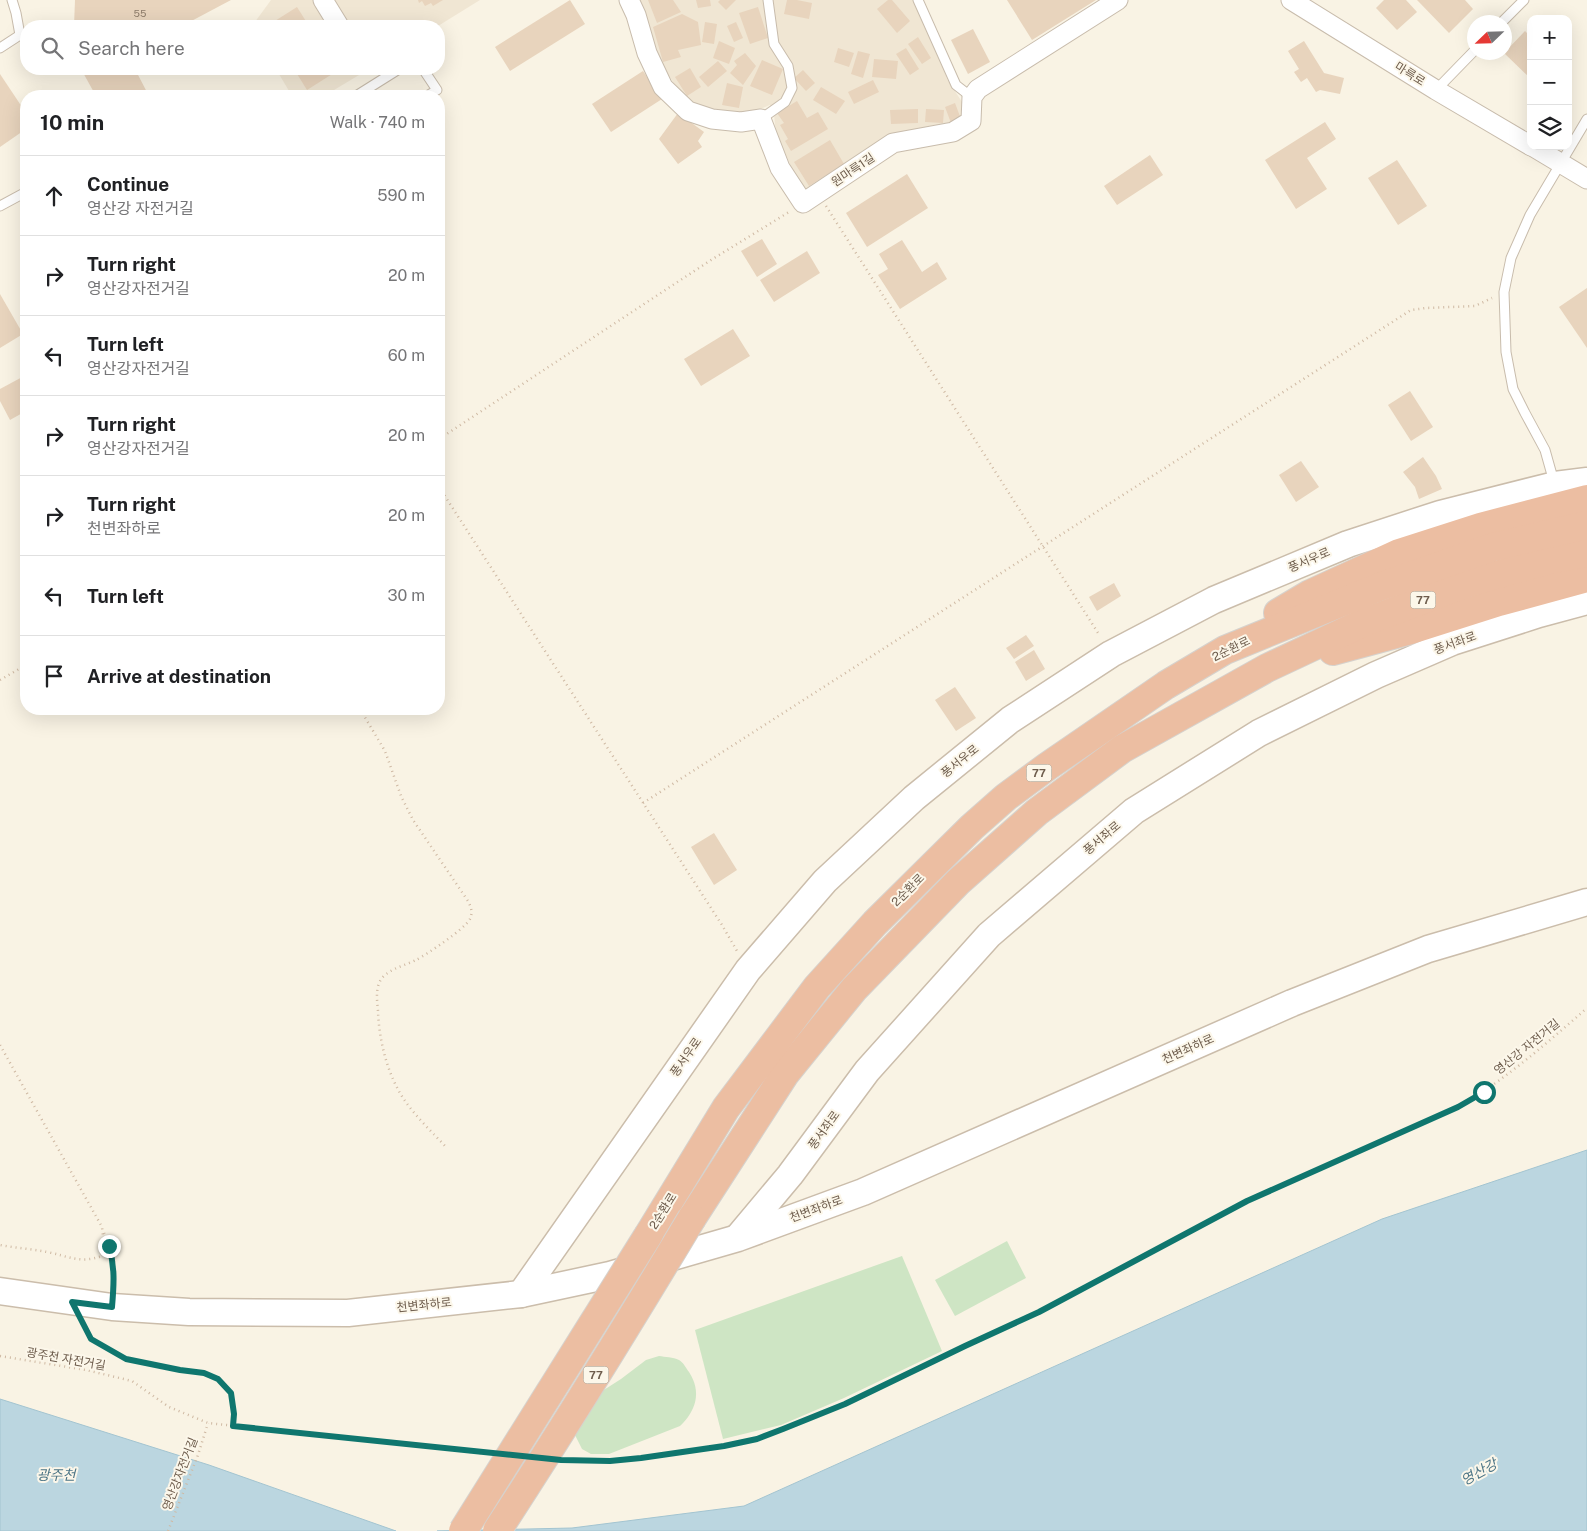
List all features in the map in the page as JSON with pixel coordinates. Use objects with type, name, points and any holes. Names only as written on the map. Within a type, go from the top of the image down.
[{"type":"highway","points":[[1225,650],[1284,609],[1310,594],[1400,553],[1480,527],[1587,499]]},
{"type":"highway","name":"2순환로","points":[[463,1531],[726,1108],[817,987],[875,923],[972,827],[1006,797],[1048,766],[1158,690],[1225,650],[1379,587],[1484,550],[1587,524]]},
{"type":"highway","name":"77","points":[[497,1531],[546,1456],[692,1218],[785,1074],[854,989],[958,882],[1038,812],[1122,749],[1266,668],[1365,622],[1468,583],[1549,560],[1587,553]]},
{"type":"highway","points":[[1266,668],[1411,630],[1499,602],[1587,578]]},
{"type":"street","points":[[323,0],[335,20]]},
{"type":"street","points":[[629,0],[636,15],[647,53],[663,87],[688,111],[712,120],[741,122],[761,119],[780,168],[810,198]]},
{"type":"street","points":[[972,97],[978,89],[1118,0]]},
{"type":"street","name":"마륵로","points":[[1291,0],[1527,144]]},
{"type":"street","name":"원마륵1길","points":[[810,198],[892,144],[953,132],[971,121],[972,97]]},
{"type":"street","name":"마륵로","points":[[1538,150],[1587,180]]},
{"type":"street","name":"풍서우로","points":[[521,1294],[748,970],[825,882],[914,798],[1010,720],[1111,654],[1214,600],[1348,544],[1440,514],[1555,485],[1587,481]]},
{"type":"street","name":"풍서좌로","points":[[738,1238],[790,1175],[867,1071],[989,935],[1134,811],[1258,734],[1376,675],[1452,642],[1539,614],[1587,601]]},
{"type":"street","name":"천변좌하로","points":[[0,1291],[112,1307],[189,1312],[348,1313],[521,1294],[610,1275],[738,1238],[863,1192],[1292,1003],[1428,949],[1587,902]]},
{"type":"lane","points":[[0,48],[20,35],[12,0]]},
{"type":"lane","points":[[761,119],[785,102],[792,88],[788,66],[774,44],[768,0]]},
{"type":"lane","points":[[918,0],[956,85],[972,97]]},
{"type":"lane","points":[[1509,15],[1524,0]]},
{"type":"lane","points":[[1436,90],[1467,58]]},
{"type":"lane","points":[[366,90],[389,75]]},
{"type":"lane","points":[[427,75],[437,90]]},
{"type":"lane","points":[[1555,485],[1545,450],[1513,389],[1506,352],[1504,292],[1512,258],[1530,215],[1587,119]]},
{"type":"lane","points":[[0,206],[20,195]]},
{"type":"path","points":[[445,435],[711,260],[810,198],[1043,547],[1111,654]]},
{"type":"path","points":[[643,803],[1411,310],[1475,306],[1504,292]]},
{"type":"path","points":[[445,496],[722,924],[748,970]]},
{"type":"path","points":[[0,680],[20,668]]},
{"type":"path","points":[[363,715],[385,752],[401,796],[413,820],[468,901],[472,912],[470,921],[433,950],[415,961],[389,971],[381,979],[377,988],[378,1020],[383,1051],[393,1079],[403,1098],[421,1121],[446,1147]]},
{"type":"path","name":"영산강 자전거길","points":[[561,1460],[610,1461],[724,1446],[757,1439],[845,1404],[1039,1312],[1247,1201],[1458,1107],[1484,1092],[1515,1069],[1587,1008]]},
{"type":"path","points":[[0,1045],[102,1227],[114,1262],[112,1307]]},
{"type":"path","points":[[0,1245],[49,1252],[77,1260],[92,1260],[102,1256],[104,1245],[102,1227]]},
{"type":"path","points":[[72,1302],[91,1339],[126,1359],[204,1373],[218,1379],[231,1393],[234,1414],[233,1426]]},
{"type":"path","name":"광주천 자전거길","points":[[0,1356],[86,1370],[132,1381],[169,1407],[208,1423]]},
{"type":"path","points":[[208,1423],[496,1454]]},
{"type":"path","name":"영산강자전거길","points":[[168,1531],[198,1455],[208,1423]]},
{"type":"shaded area","points":[[271,0],[480,0],[445,22],[445,20],[256,20]]},
{"type":"shaded area","points":[[639,0],[915,0],[941,60],[947,79],[964,105],[966,119],[806,193],[794,173],[776,133],[774,115],[770,105],[751,113],[718,115],[684,99],[661,63]]},
{"type":"shaded area","points":[[280,75],[359,75],[334,90],[288,90]]},
{"type":"green space","points":[[1007,1241],[1026,1278],[955,1316],[935,1280]]},
{"type":"green space","points":[[902,1256],[942,1351],[844,1398],[781,1425],[723,1439],[695,1330]]},
{"type":"green space","points":[[659,1356],[674,1358],[680,1361],[693,1379],[696,1394],[695,1401],[686,1420],[680,1426],[609,1454],[591,1454],[582,1449],[571,1427],[596,1395],[646,1360]]},
{"type":"water","name":"영산강","points":[[1587,1150],[1587,1531],[437,1531],[572,1528],[744,1506],[1382,1219]]},
{"type":"water","name":"광주천","points":[[0,1399],[209,1465],[396,1531],[0,1531]]},
{"type":"building","points":[[75,0],[231,0],[193,20],[74,20]]},
{"type":"building","points":[[418,0],[443,0],[433,6],[431,3],[425,6],[422,1],[419,3]]},
{"type":"building","points":[[570,0],[585,24],[510,71],[495,47]]},
{"type":"building","points":[[648,0],[673,0],[681,12],[657,23]]},
{"type":"building","points":[[696,0],[710,0],[711,6],[698,8]]},
{"type":"building","points":[[720,0],[736,0],[726,10],[718,2]]},
{"type":"building","points":[[787,0],[812,3],[809,19],[784,14]]},
{"type":"building","points":[[888,0],[892,0],[910,21],[897,33],[877,9]]},
{"type":"building","points":[[1007,0],[1096,0],[1032,40]]},
{"type":"building","points":[[1384,0],[1406,0],[1417,12],[1397,30],[1376,8]]},
{"type":"building","points":[[1417,0],[1465,0],[1473,9],[1449,33]]},
{"type":"building","points":[[297,7],[305,20],[276,20]]},
{"type":"building","points":[[758,7],[768,38],[750,44],[739,13]]},
{"type":"building","points":[[682,14],[698,22],[701,45],[678,50],[681,57],[663,62],[653,27]]},
{"type":"building","points":[[705,22],[717,24],[714,44],[702,42]]},
{"type":"building","points":[[736,22],[743,38],[734,42],[727,26]]},
{"type":"building","points":[[973,29],[990,62],[968,74],[951,40]]},
{"type":"building","points":[[1525,31],[1527,33],[1527,75],[1511,60],[1512,45]]},
{"type":"building","points":[[918,37],[931,58],[922,64],[908,44]]},
{"type":"building","points":[[719,41],[735,48],[729,64],[713,58]]},
{"type":"building","points":[[1304,41],[1324,73],[1344,78],[1340,94],[1320,90],[1316,92],[1307,78],[1301,82],[1294,72],[1299,69],[1288,51]]},
{"type":"building","points":[[838,48],[854,53],[849,67],[834,62]]},
{"type":"building","points":[[906,48],[919,69],[910,75],[896,54]]},
{"type":"building","points":[[858,51],[870,54],[863,78],[851,74]]},
{"type":"building","points":[[745,53],[756,66],[743,85],[730,73],[737,65],[734,61]]},
{"type":"building","points":[[874,59],[898,61],[896,79],[872,77]]},
{"type":"building","points":[[762,60],[783,69],[772,95],[750,86]]},
{"type":"building","points":[[718,61],[727,71],[708,87],[699,77]]},
{"type":"building","points":[[690,68],[701,87],[687,96],[675,77]]},
{"type":"building","points":[[803,70],[815,83],[806,91],[794,78]]},
{"type":"building","points":[[643,71],[662,99],[611,132],[592,104]]},
{"type":"building","points":[[0,74],[20,104],[20,133],[0,147]]},
{"type":"building","points":[[84,75],[138,75],[146,90],[93,90]]},
{"type":"building","points":[[298,75],[331,75],[307,90]]},
{"type":"building","points":[[873,80],[879,92],[854,104],[848,92]]},
{"type":"building","points":[[727,83],[743,87],[739,108],[722,105]]},
{"type":"building","points":[[821,87],[845,101],[836,114],[813,100]]},
{"type":"building","points":[[797,101],[807,118],[818,112],[828,129],[791,151],[785,141],[788,139],[780,125],[784,123],[777,113]]},
{"type":"building","points":[[955,103],[961,119],[951,123],[945,107]]},
{"type":"building","points":[[918,109],[918,123],[891,124],[890,110]]},
{"type":"building","points":[[926,109],[944,110],[943,123],[925,122]]},
{"type":"building","points":[[678,113],[704,132],[698,141],[702,147],[678,164],[659,139]]},
{"type":"building","points":[[1325,122],[1336,139],[1307,158],[1327,189],[1296,209],[1265,160]]},
{"type":"building","points":[[830,140],[844,164],[809,186],[794,162]]},
{"type":"building","points":[[1150,155],[1163,175],[1117,205],[1104,186]]},
{"type":"building","points":[[1397,160],[1427,206],[1398,225],[1368,178]]},
{"type":"building","points":[[907,174],[928,208],[867,247],[846,213]]},
{"type":"building","points":[[762,239],[777,264],[757,277],[741,251]]},
{"type":"building","points":[[902,240],[922,272],[937,262],[947,279],[900,309],[878,275],[888,269],[879,254]]},
{"type":"building","points":[[807,251],[820,273],[774,302],[760,280]]},
{"type":"building","points":[[1587,288],[1587,348],[1559,307]]},
{"type":"building","points":[[0,294],[20,329],[20,336],[0,348]]},
{"type":"building","points":[[733,329],[750,356],[701,386],[684,359]]},
{"type":"building","points":[[20,378],[20,414],[10,420],[0,401],[0,389]]},
{"type":"building","points":[[1410,391],[1433,427],[1411,441],[1388,405]]},
{"type":"building","points":[[1423,457],[1442,489],[1419,499],[1415,487],[1403,472]]},
{"type":"building","points":[[1301,461],[1319,487],[1296,502],[1279,475]]},
{"type":"building","points":[[1114,583],[1121,596],[1097,611],[1089,597]]},
{"type":"building","points":[[1026,635],[1034,646],[1014,659],[1006,648]]},
{"type":"building","points":[[1034,650],[1045,669],[1026,681],[1015,662]]},
{"type":"building","points":[[955,687],[976,718],[956,731],[935,700]]},
{"type":"building","points":[[714,833],[737,870],[714,885],[691,847]]},
{"type":"route","points":[[109,1246],[114,1262],[112,1307],[72,1302],[91,1339],[126,1359],[204,1373],[218,1379],[231,1393],[234,1414],[233,1426],[561,1460],[610,1461],[641,1458],[724,1446],[757,1439],[845,1404],[1039,1312],[1247,1201],[1458,1107],[1484,1092]]}]
